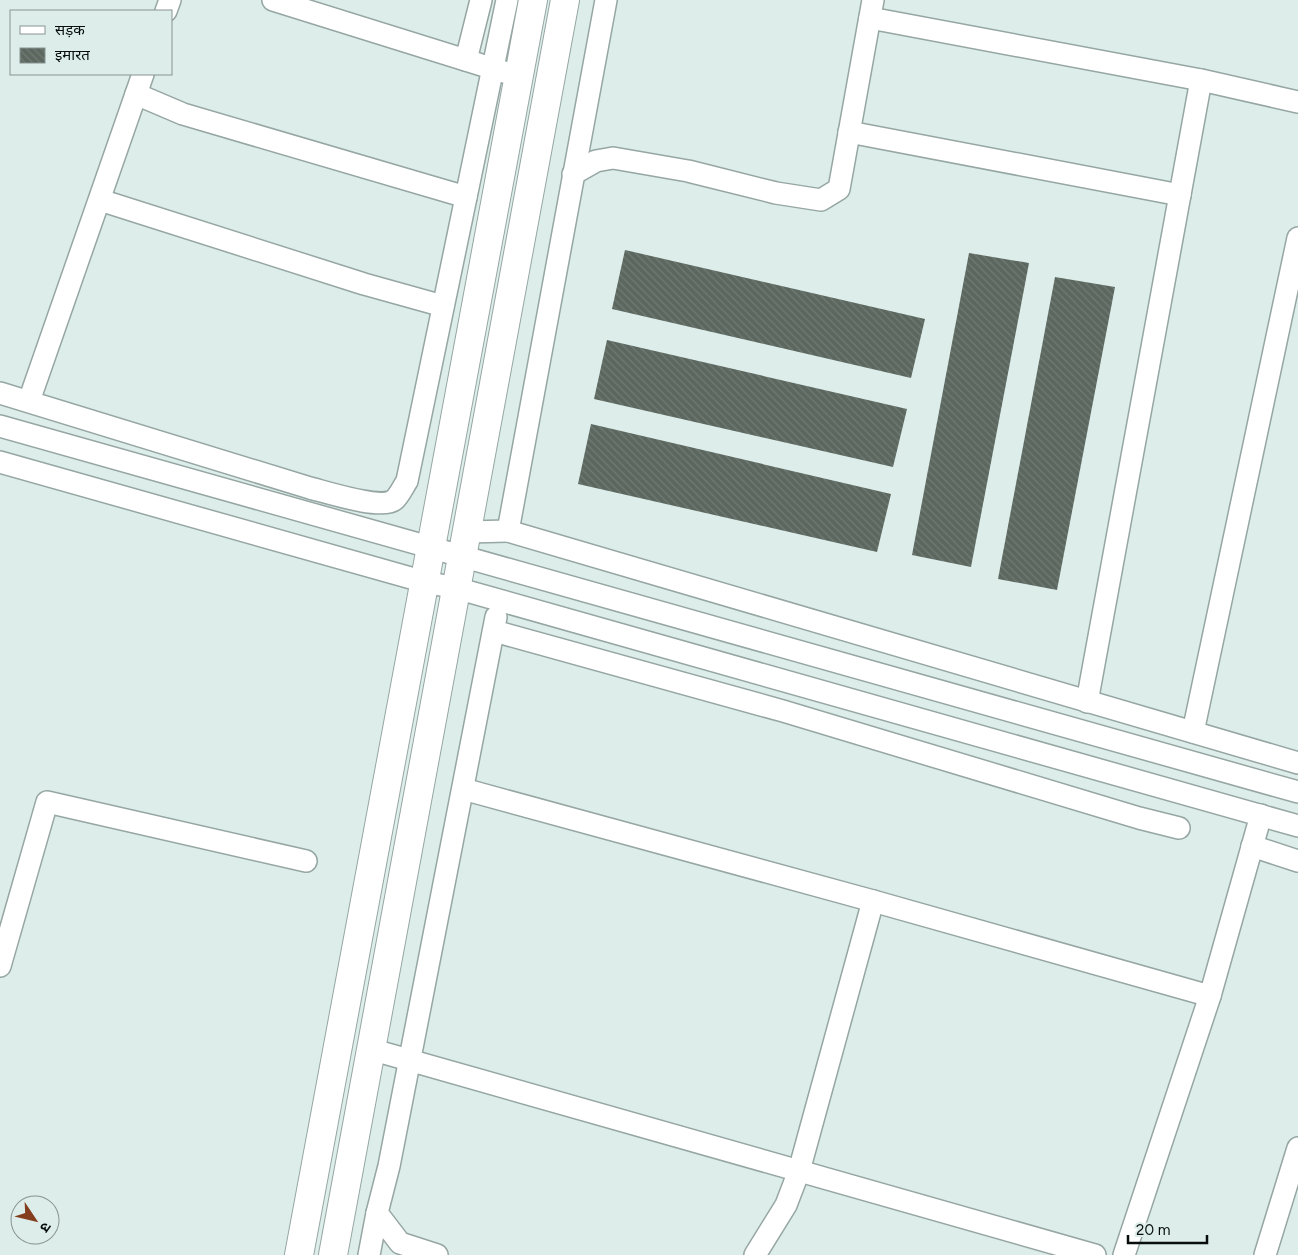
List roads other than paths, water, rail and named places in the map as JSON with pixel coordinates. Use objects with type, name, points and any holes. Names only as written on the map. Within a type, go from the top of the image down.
[{"type":"street","points":[[273,0],[519,77]]},
{"type":"street","points":[[466,60],[481,0]]},
{"type":"street","points":[[0,393],[310,488],[362,501],[386,504],[394,500],[408,481],[507,0]]},
{"type":"street","points":[[299,1255],[533,0]]},
{"type":"street","points":[[332,1255],[565,0]]},
{"type":"street","points":[[508,531],[606,0]]},
{"type":"street","points":[[573,174],[596,160],[613,158],[688,171],[776,193],[821,200],[839,190],[871,9],[1298,102]]},
{"type":"street","points":[[29,402],[144,75]]},
{"type":"street","points":[[1087,702],[1201,80]]},
{"type":"street","points":[[136,94],[182,114],[466,196]]},
{"type":"street","points":[[849,132],[1180,194]]},
{"type":"street","points":[[100,200],[364,284],[443,306]]},
{"type":"street","points":[[1194,732],[1298,238]]},
{"type":"street","points":[[0,426],[431,547],[464,544],[508,531],[1298,763]]},
{"type":"street","points":[[0,462],[424,582],[456,588],[500,600],[1298,826]]},
{"type":"street","points":[[464,544],[1298,792]]},
{"type":"street","points":[[368,1255],[389,1166],[500,600]]},
{"type":"street","points":[[494,632],[783,711],[1139,818],[1179,828]]},
{"type":"street","points":[[463,789],[873,901],[1210,996]]},
{"type":"street","points":[[0,966],[47,802],[306,861]]},
{"type":"street","points":[[1124,1255],[1210,996],[1261,815]]},
{"type":"street","points":[[1252,846],[1298,861]]},
{"type":"street","points":[[755,1255],[786,1205],[799,1171],[873,901]]},
{"type":"street","points":[[370,1050],[1095,1255]]},
{"type":"street","points":[[1265,1255],[1298,1148]]},
{"type":"street","points":[[377,1213],[399,1249],[437,1255]]}]
